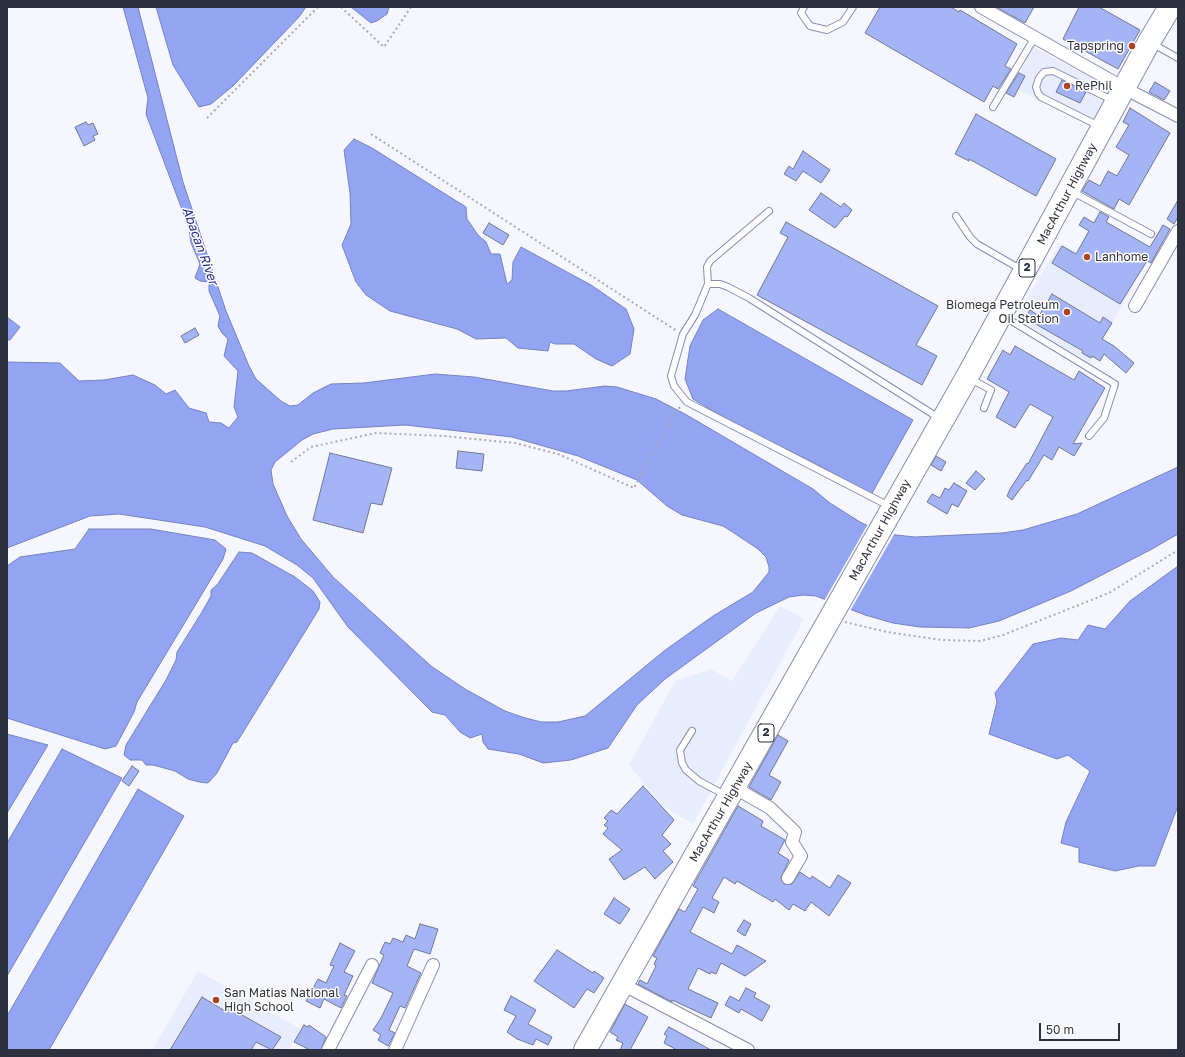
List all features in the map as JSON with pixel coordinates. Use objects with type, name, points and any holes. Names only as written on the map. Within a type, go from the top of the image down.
[{"type":"highway","name":"MacArthur Highway","points":[[585,1050],[967,377],[1149,42],[1170,7]]},
{"type":"street","points":[[981,7],[1035,36],[1120,95],[1178,116]]},
{"type":"street","points":[[1135,306],[1178,231]]},
{"type":"street","points":[[732,793],[770,808],[795,832],[792,842],[801,856],[788,878]]},
{"type":"street","points":[[328,1050],[372,965]]},
{"type":"street","points":[[395,1050],[433,965]]},
{"type":"street","points":[[622,984],[748,1050]]},
{"type":"lane","points":[[804,7],[801,13],[810,26],[826,30],[842,22],[853,7]]},
{"type":"lane","points":[[993,107],[1035,36]]},
{"type":"lane","points":[[1149,42],[1178,58]]},
{"type":"lane","points":[[1102,128],[1041,97],[1036,87],[1039,78],[1044,72],[1053,71],[1120,95]]},
{"type":"lane","points":[[1069,190],[1151,234]]},
{"type":"lane","points":[[769,211],[710,261],[707,267],[708,284],[695,315],[683,334],[671,376],[674,386],[687,402],[887,517]]},
{"type":"lane","points":[[956,216],[970,237],[977,244],[1025,271]]},
{"type":"lane","points":[[708,284],[720,284],[749,298],[942,420]]},
{"type":"lane","points":[[1001,315],[1115,384],[1104,418],[1090,436]]},
{"type":"lane","points":[[967,377],[991,390],[984,408]]},
{"type":"lane","points":[[692,731],[680,750],[682,763],[686,770],[699,781],[732,793]]},
{"type":"path","points":[[207,118],[318,7]]},
{"type":"path","points":[[341,7],[384,47],[411,7]]},
{"type":"path","points":[[371,134],[683,334]]},
{"type":"path","points":[[291,462],[311,447],[346,438],[376,433],[421,434],[515,443],[558,454],[634,488],[678,409]]},
{"type":"path","points":[[834,613],[887,632],[942,640],[980,640],[1003,635],[1109,593],[1178,550]]},
{"type":"shaded area","points":[[1033,47],[1111,88],[1091,127],[1013,87]]},
{"type":"shaded area","points":[[1060,243],[1134,285],[1090,363],[1016,318]]},
{"type":"shaded area","points":[[780,606],[804,619],[693,824],[661,805],[629,765],[675,681],[711,669],[732,681]]},
{"type":"shaded area","name":"San Matias National High School","points":[[198,971],[301,1029],[289,1050],[152,1050]]},
{"type":"water","name":"Abacan River","points":[[123,7],[138,7],[183,182],[226,311],[249,366],[256,379],[281,401],[290,406],[298,405],[313,393],[331,384],[364,383],[435,374],[474,377],[553,391],[566,391],[605,386],[617,387],[656,399],[685,414],[813,489],[830,503],[860,522],[877,530],[896,535],[915,537],[1002,533],[1023,530],[1077,514],[1178,467],[1178,534],[1071,591],[999,621],[969,628],[920,627],[893,623],[865,615],[816,596],[803,595],[789,597],[756,613],[665,679],[637,705],[608,748],[571,760],[543,763],[519,754],[488,749],[483,742],[482,734],[470,738],[460,732],[445,715],[432,712],[348,627],[313,578],[297,565],[265,546],[205,527],[119,514],[90,516],[7,548],[7,362],[60,363],[79,381],[104,380],[133,375],[155,385],[166,394],[175,390],[189,408],[206,413],[209,422],[221,423],[229,428],[238,417],[234,407],[238,371],[224,356],[228,339],[218,326],[220,316],[209,291],[209,282],[200,281],[195,278],[200,264],[191,243],[189,228],[146,114],[148,98]],"holes":[[[405,425],[512,437],[578,456],[637,480],[667,506],[682,515],[723,526],[758,549],[766,557],[769,572],[753,592],[713,616],[664,651],[585,716],[558,722],[541,722],[505,711],[465,689],[431,666],[333,577],[301,539],[287,516],[273,484],[271,470],[275,462],[302,440],[313,434],[333,429]]]},
{"type":"water","points":[[156,7],[306,7],[299,17],[233,86],[211,104],[199,107],[173,65]]},
{"type":"water","points":[[351,7],[389,7],[387,14],[371,23]]},
{"type":"water","points":[[354,139],[372,148],[466,207],[467,219],[478,235],[486,242],[491,254],[500,254],[507,284],[512,280],[513,262],[521,247],[591,285],[626,309],[634,329],[630,354],[612,366],[596,359],[574,344],[555,344],[550,342],[548,351],[518,348],[506,338],[476,339],[457,329],[390,311],[366,295],[356,282],[342,245],[351,224],[350,193],[344,150]]},
{"type":"water","points":[[718,309],[913,420],[871,495],[813,462],[739,426],[693,399],[685,379],[690,346],[703,320]]},
{"type":"water","points":[[7,317],[20,327],[10,340],[7,340]]},
{"type":"water","points":[[89,529],[151,529],[215,540],[226,549],[223,559],[137,702],[134,712],[116,746],[105,749],[7,718],[7,566],[20,557],[75,549]]},
{"type":"water","points":[[239,552],[252,553],[295,577],[313,591],[320,602],[319,609],[237,742],[233,743],[217,773],[208,783],[188,779],[175,771],[153,765],[146,765],[142,760],[130,760],[124,755],[126,745],[166,680],[176,660],[177,652],[211,596],[211,590],[217,585]]},
{"type":"water","points":[[1178,566],[1178,806],[1155,866],[1139,866],[1115,871],[1079,862],[1079,848],[1061,843],[1066,822],[1090,771],[1068,755],[1057,759],[989,734],[997,702],[995,693],[1033,644],[1061,638],[1078,640],[1088,625],[1105,629],[1130,601]]},
{"type":"water","points":[[7,734],[48,745],[7,813]]},
{"type":"water","points":[[62,749],[122,778],[7,976],[7,843]]},
{"type":"water","points":[[138,789],[184,816],[49,1050],[7,1050],[7,1016]]},
{"type":"pier","points":[[868,524],[895,533],[850,611],[824,601]]},
{"type":"building","points":[[880,7],[951,7],[959,12],[960,10],[1017,44],[1005,66],[1011,69],[998,89],[993,86],[984,102],[865,33]]},
{"type":"building","points":[[996,7],[1034,7],[1025,23]]},
{"type":"building","points":[[1079,7],[1099,7],[1140,30],[1118,69],[1063,39]]},
{"type":"building","points":[[1019,73],[1025,76],[1014,97],[1006,93]]},
{"type":"building","name":"RePhil","points":[[1062,80],[1086,92],[1080,103],[1056,92]]},
{"type":"building","points":[[1155,82],[1170,91],[1164,100],[1149,92]]},
{"type":"building","points":[[1130,108],[1170,133],[1129,205],[1119,199],[1114,209],[1082,191],[1089,180],[1100,186],[1108,171],[1117,176],[1129,155],[1116,147],[1129,125],[1123,122]]},
{"type":"building","points":[[976,114],[1056,159],[1036,196],[969,159],[969,161],[955,154]]},
{"type":"building","points":[[86,122],[88,125],[93,123],[98,134],[93,136],[95,140],[84,146],[75,127]]},
{"type":"building","points":[[803,151],[830,170],[821,183],[803,171],[796,181],[784,174],[789,166],[793,169]]},
{"type":"building","points":[[821,193],[841,207],[844,203],[852,210],[835,228],[809,210]]},
{"type":"building","points":[[1178,200],[1178,217],[1174,224],[1167,219]]},
{"type":"building","points":[[1100,212],[1109,217],[1106,222],[1150,247],[1163,225],[1170,229],[1151,263],[1147,261],[1120,304],[1052,263],[1062,246],[1076,254],[1089,231],[1079,225],[1084,217],[1094,223]]},
{"type":"building","points":[[786,222],[938,306],[916,345],[937,356],[922,385],[757,295],[788,237],[780,233]]},
{"type":"building","points":[[489,223],[509,235],[503,245],[483,233]]},
{"type":"building","points":[[1052,294],[1100,323],[1103,317],[1112,323],[1102,339],[1114,346],[1134,363],[1126,373],[1104,354],[1100,361],[1092,356],[1091,358],[1082,353],[1083,351],[1025,318],[1030,310],[1039,316]]},
{"type":"building","points":[[195,328],[199,335],[185,343],[181,336]]},
{"type":"building","points":[[1015,346],[1074,380],[1079,371],[1105,388],[1073,444],[1082,443],[1074,456],[1059,447],[1052,460],[1044,455],[1028,481],[1027,480],[1012,500],[1007,496],[1010,489],[1027,463],[1028,464],[1053,417],[1030,404],[1015,428],[996,417],[1009,392],[987,379],[1003,350],[1010,355]]},
{"type":"building","points":[[458,451],[484,454],[482,471],[456,468]]},
{"type":"building","points":[[330,453],[392,468],[382,505],[371,503],[363,533],[313,520]]},
{"type":"building","points":[[936,456],[946,462],[941,471],[931,465]]},
{"type":"building","points":[[976,471],[985,479],[975,490],[966,483]]},
{"type":"building","points":[[954,483],[967,491],[958,507],[952,504],[947,514],[927,502],[932,494],[940,498],[945,488],[949,490]]},
{"type":"building","points":[[778,735],[788,741],[769,775],[781,782],[771,800],[749,787]]},
{"type":"building","points":[[132,766],[139,771],[129,786],[122,781]]},
{"type":"building","points":[[643,786],[674,820],[662,835],[671,844],[663,851],[673,862],[655,879],[645,867],[624,880],[609,859],[622,850],[603,834],[608,828],[604,825],[608,821],[604,818],[611,810],[617,814]]},
{"type":"building","points":[[738,806],[763,821],[761,826],[785,840],[778,853],[789,860],[781,878],[784,884],[792,884],[800,872],[810,879],[812,876],[830,888],[838,875],[851,883],[829,916],[811,902],[805,911],[793,904],[789,910],[775,899],[773,902],[737,881],[735,884],[724,877],[712,898],[719,902],[714,913],[703,907],[690,932],[732,954],[737,945],[766,961],[745,976],[721,963],[716,974],[711,972],[710,974],[698,968],[688,989],[718,1003],[711,1018],[672,1000],[672,1002],[638,984],[640,980],[647,984],[656,966],[654,964],[657,958],[653,956],[679,909],[685,912],[698,889],[693,886]]},
{"type":"building","points":[[614,898],[630,909],[620,924],[604,914]]},
{"type":"building","points":[[744,920],[751,924],[745,936],[737,931]]},
{"type":"building","points":[[420,924],[438,929],[430,954],[414,949],[407,966],[421,973],[405,1008],[400,1006],[389,1030],[395,1033],[388,1046],[378,1040],[381,1035],[373,1030],[381,1018],[393,993],[372,983],[384,955],[380,953],[385,942],[390,944],[393,938],[403,942],[406,935],[415,939]]},
{"type":"building","points":[[340,943],[355,951],[344,972],[353,976],[344,995],[347,996],[341,1008],[324,999],[320,1008],[306,1001],[318,979],[326,983],[334,966],[330,965]]},
{"type":"building","points":[[557,950],[593,973],[594,971],[604,978],[594,993],[587,989],[574,1008],[534,981]]},
{"type":"building","points":[[746,988],[756,993],[754,997],[770,1006],[762,1021],[741,1009],[739,1013],[725,1005],[730,996],[739,1001]]},
{"type":"building","points":[[511,996],[536,1010],[528,1024],[552,1037],[548,1045],[536,1039],[533,1045],[517,1039],[507,1032],[516,1016],[504,1010]]},
{"type":"building","points":[[202,997],[225,1011],[228,1007],[281,1037],[272,1050],[256,1042],[251,1050],[170,1050]]},
{"type":"building","points":[[625,1004],[648,1017],[630,1050],[620,1050],[623,1043],[616,1040],[618,1037],[610,1032]]},
{"type":"building","points":[[304,1025],[308,1027],[309,1025],[326,1037],[321,1050],[310,1050],[294,1042]]},
{"type":"building","points":[[669,1027],[711,1050],[677,1050],[664,1043],[667,1036],[664,1034]]},
{"type":"place","name":"Tapspring","points":[[1132,46]]},
{"type":"place","name":"RePhil","points":[[1067,86]]},
{"type":"place","name":"Lanhome","points":[[1087,257]]},
{"type":"place","name":"Biomega Petroleum Oil Station","points":[[1067,312]]},
{"type":"place","name":"San Matias National High School","points":[[216,1000]]}]
